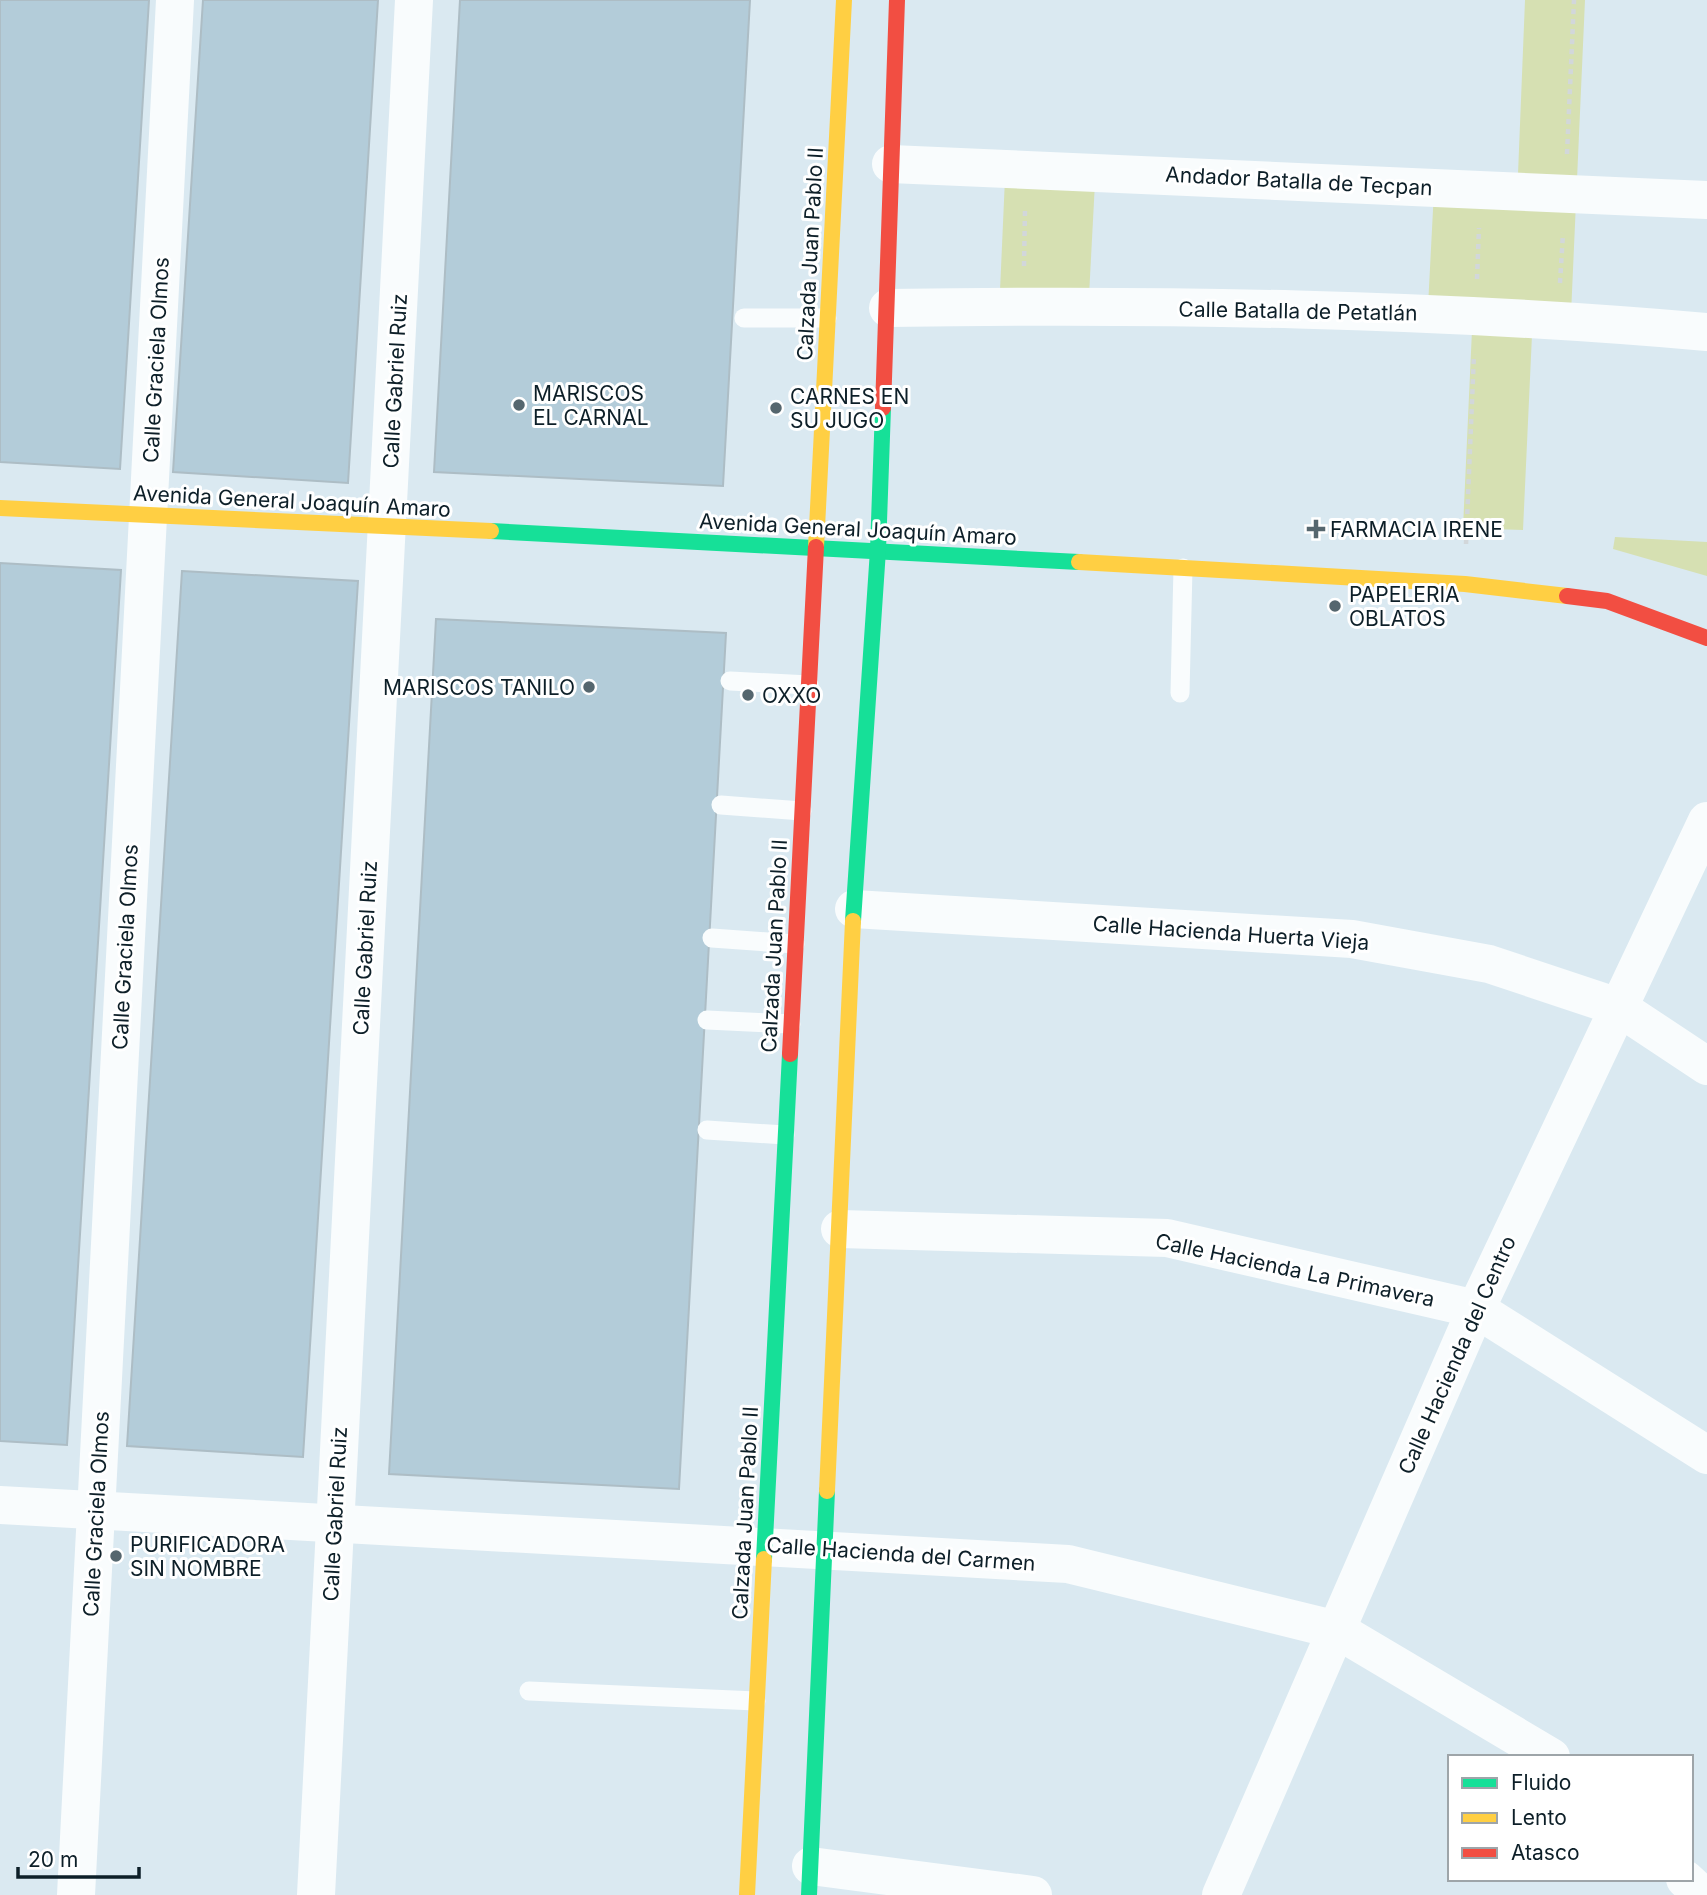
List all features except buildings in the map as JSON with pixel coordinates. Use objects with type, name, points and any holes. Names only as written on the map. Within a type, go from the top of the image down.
[{"type":"main road","name":"Calzada Juan Pablo II","points":[[747,1895],[844,0]]},
{"type":"main road","points":[[810,1880],[854,909],[878,550],[897,0]]},
{"type":"main road","name":"Avenida General Joaquín Amaro","points":[[0,508],[878,550],[1465,584],[1607,601],[1707,638]]},
{"type":"street","name":"Calle Graciela Olmos","points":[[76,1895],[175,0]]},
{"type":"street","name":"Calle Gabriel Ruiz","points":[[316,1895],[414,0]]},
{"type":"street","name":"Andador Batalla de Tecpan","points":[[891,164],[1707,200]]},
{"type":"street","name":"Calle Batalla de Petatlán","points":[[888,308],[1024,306],[1475,314],[1707,332]]},
{"type":"street","name":"Calle Hacienda del Centro","points":[[1221,1895],[1476,1309],[1707,821]]},
{"type":"street","name":"Calle Hacienda Huerta Vieja","points":[[854,909],[1352,939],[1489,964],[1618,1007],[1707,1066]]},
{"type":"street","name":"Calle Hacienda La Primavera","points":[[840,1229],[1167,1238],[1476,1309],[1707,1455]]},
{"type":"street","name":"Calle Hacienda del Carmen","points":[[0,1506],[764,1545],[1068,1564],[1337,1630],[1548,1755]]},
{"type":"street","points":[[810,1880],[1033,1895]]},
{"type":"street","points":[[1687,1881],[1702,1895]]},
{"type":"lane","points":[[744,318],[827,318]]},
{"type":"lane","points":[[1180,693],[1183,568]]},
{"type":"lane","points":[[730,681],[808,685]]},
{"type":"lane","points":[[721,805],[802,811]]},
{"type":"lane","points":[[712,939],[795,944]]},
{"type":"lane","points":[[707,1020],[791,1024]]},
{"type":"lane","points":[[707,1130],[785,1135]]},
{"type":"lane","points":[[529,1691],[756,1700]]},
{"type":"path","points":[[1574,0],[1574,9]]},
{"type":"path","points":[[1024,306],[1025,168]]},
{"type":"path","points":[[1465,584],[1481,189]]},
{"type":"green space","points":[[1525,0],[1585,0],[1570,337],[1532,335],[1523,530],[1463,528],[1472,330],[1427,326],[1435,171],[1518,174]]},
{"type":"green space","points":[[1005,178],[1095,182],[1089,296],[1000,291]]},
{"type":"green space","points":[[1615,537],[1707,542],[1707,576],[1613,549]]},
{"type":"traffic: fast","points":[[853,921],[878,550],[883,408]]},
{"type":"traffic: fast","points":[[491,531],[1079,562]]},
{"type":"traffic: fast","points":[[764,1559],[790,1054]]},
{"type":"traffic: fast","points":[[809,1895],[827,1491]]},
{"type":"traffic: slow","points":[[816,547],[844,0]]},
{"type":"traffic: slow","points":[[0,508],[491,531]]},
{"type":"traffic: slow","points":[[1079,562],[1465,584],[1567,596]]},
{"type":"traffic: slow","points":[[827,1491],[853,921]]},
{"type":"traffic: slow","points":[[747,1895],[764,1559]]},
{"type":"traffic: jam","points":[[883,408],[897,0]]},
{"type":"traffic: jam","points":[[790,1054],[816,547]]},
{"type":"traffic: jam","points":[[1567,596],[1607,601],[1707,638]]},
{"type":"place","name":"MARISCOS EL CARNAL","points":[[519,405]]},
{"type":"place","name":"CARNES EN SU JUGO","points":[[776,408]]},
{"type":"place","name":"FARMACIA IRENE","points":[[1316,529]]},
{"type":"place","name":"PAPELERIA OBLATOS","points":[[1335,606]]},
{"type":"place","name":"MARISCOS TANILO","points":[[589,687]]},
{"type":"place","name":"OXXO","points":[[748,695]]},
{"type":"place","name":"PURIFICADORA SIN NOMBRE","points":[[116,1556]]}]
